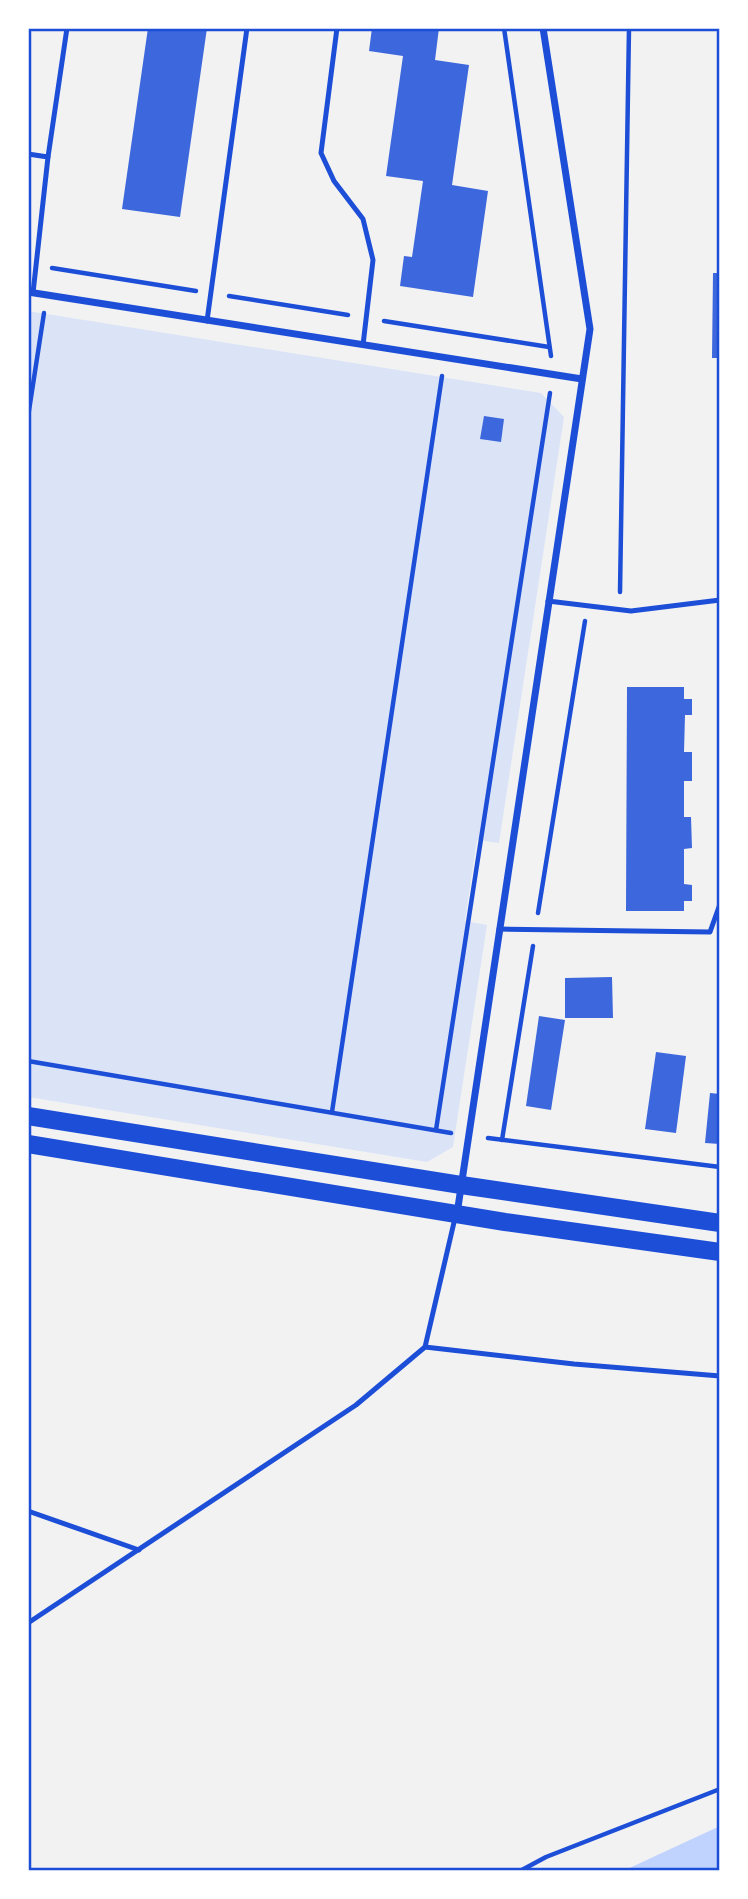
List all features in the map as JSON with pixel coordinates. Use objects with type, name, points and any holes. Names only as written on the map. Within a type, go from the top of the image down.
[{"type":"main road","points":[[28,1116],[720,1223]]},
{"type":"main road","points":[[28,1144],[456,1214],[720,1252]]},
{"type":"street","points":[[456,1214],[590,329],[546,29]]},
{"type":"street","points":[[31,292],[582,379]]},
{"type":"lane","points":[[31,292],[67,28]]},
{"type":"lane","points":[[207,321],[247,28]]},
{"type":"lane","points":[[337,28],[321,152],[334,181],[363,219],[373,260],[363,345]]},
{"type":"lane","points":[[28,154],[48,157]]},
{"type":"lane","points":[[548,601],[631,611],[720,600]]},
{"type":"lane","points":[[499,929],[710,932],[720,904]]},
{"type":"lane","points":[[28,1623],[356,1405],[425,1347],[456,1214]]},
{"type":"lane","points":[[425,1347],[573,1364],[720,1376]]},
{"type":"lane","points":[[28,1511],[139,1550]]},
{"type":"path","points":[[436,1130],[553,374],[504,28]]},
{"type":"path","points":[[620,610],[629,28]]},
{"type":"path","points":[[36,265],[549,347]]},
{"type":"path","points":[[28,417],[47,295]]},
{"type":"path","points":[[332,1111],[445,358]]},
{"type":"path","points":[[502,1140],[588,606]]},
{"type":"path","points":[[28,1060],[468,1136],[720,1167]]},
{"type":"path","points":[[520,1871],[546,1857],[720,1789]]},
{"type":"shaded area","points":[[28,311],[541,393],[564,417],[499,843],[477,840],[465,921],[487,925],[453,1147],[427,1162],[28,1097]]},
{"type":"water","points":[[720,1826],[720,1871],[623,1871]]},
{"type":"building","points":[[148,28],[207,28],[180,217],[122,209]]},
{"type":"building","points":[[372,28],[439,28],[435,60],[469,65],[452,185],[488,191],[473,297],[400,286],[404,256],[412,257],[423,181],[386,176],[403,56],[369,51]]},
{"type":"building","points":[[713,273],[720,273],[720,358],[712,358]]},
{"type":"building","points":[[484,416],[504,419],[501,442],[480,439]]},
{"type":"building","points":[[627,687],[684,687],[684,699],[692,699],[692,715],[685,715],[684,752],[692,752],[692,781],[684,781],[684,817],[691,817],[692,848],[684,849],[684,884],[692,885],[692,901],[684,901],[684,911],[626,911]]},
{"type":"building","points":[[612,977],[613,1018],[565,1018],[565,978]]},
{"type":"building","points":[[539,1016],[565,1020],[551,1110],[526,1106]]},
{"type":"building","points":[[656,1052],[686,1056],[676,1133],[645,1129]]},
{"type":"building","points":[[710,1093],[720,1094],[720,1144],[705,1143]]}]
